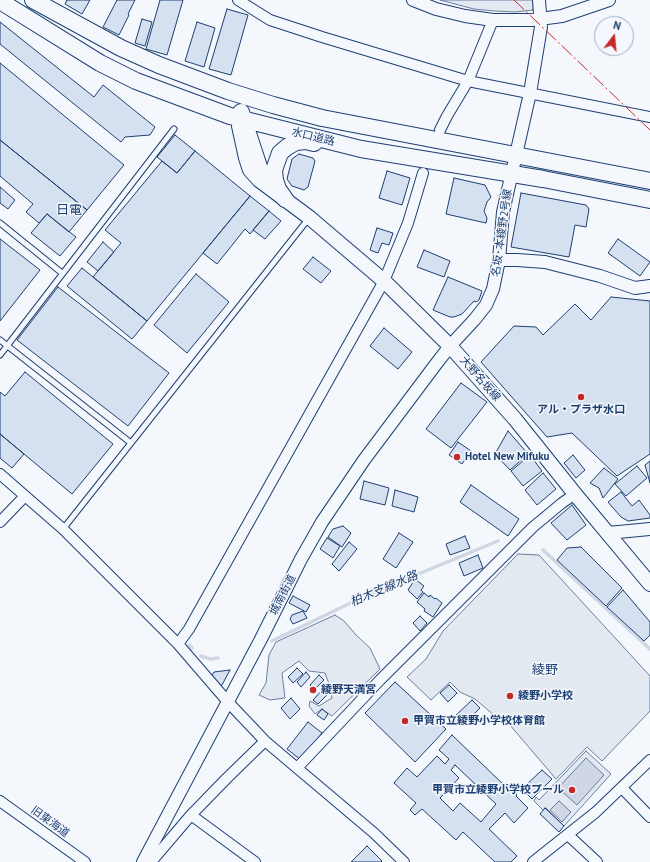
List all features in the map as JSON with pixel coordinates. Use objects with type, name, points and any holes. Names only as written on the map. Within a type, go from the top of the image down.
[{"type":"highway","name":"水口道路","points":[[33,0],[121,48],[159,65],[228,91],[273,105],[322,118],[516,154],[650,181]]},
{"type":"highway","name":"水口道路","points":[[0,1],[100,63],[136,81],[237,117],[361,148],[650,200]]},
{"type":"highway","points":[[121,48],[124,54],[147,66],[233,99],[238,105],[237,117],[262,176],[282,194]]},
{"type":"highway","points":[[282,194],[275,180],[274,170],[280,153],[287,147],[296,142],[306,141],[361,148]]},
{"type":"main road","name":"大野名坂線","points":[[282,194],[384,281],[450,346],[510,413],[650,584]]},
{"type":"street","points":[[238,0],[270,20],[468,81],[650,117]]},
{"type":"street","points":[[413,0],[436,9],[465,16],[493,20],[532,20],[562,16],[609,0]]},
{"type":"street","name":"名坂･本綾野2号線","points":[[450,346],[486,305],[493,289],[499,260],[503,212],[530,93],[541,27],[542,18],[539,0]]},
{"type":"street","points":[[440,130],[468,81],[493,20]]},
{"type":"street","points":[[178,644],[193,622],[384,281],[408,224],[423,173]]},
{"type":"street","points":[[499,260],[545,262],[600,276],[634,288],[650,286]]},
{"type":"street","name":"城南街道","points":[[143,862],[228,702],[301,559],[322,522],[364,460],[450,346]]},
{"type":"street","points":[[0,474],[63,529],[178,644],[228,702],[265,741],[374,833],[404,862]]},
{"type":"street","points":[[297,768],[380,680],[533,527],[575,494]]},
{"type":"street","points":[[0,522],[25,496]]},
{"type":"street","points":[[608,533],[650,529]]},
{"type":"street","points":[[151,862],[226,778],[265,741]]},
{"type":"street","points":[[533,862],[568,835],[622,788],[650,760]]},
{"type":"street","points":[[622,788],[650,817]]},
{"type":"street","name":"旧東海道","points":[[0,801],[85,862]]},
{"type":"street","points":[[192,815],[255,862]]},
{"type":"street","points":[[568,835],[597,862]]},
{"type":"lane","points":[[0,355],[174,129]]},
{"type":"lane","points":[[63,529],[310,218]]},
{"type":"lane","points":[[0,223],[62,273]]},
{"type":"lane","points":[[0,340],[131,443]]},
{"type":"shaded area","points":[[440,0],[533,0],[533,10],[515,12],[474,9]]},
{"type":"shaded area","points":[[518,554],[539,555],[650,676],[650,711],[602,761],[587,747],[556,779],[509,724],[502,722],[475,699],[460,692],[450,682],[431,700],[407,677],[426,659],[443,631]]},
{"type":"shaded area","points":[[335,615],[344,621],[370,648],[380,669],[332,716],[322,709],[315,714],[309,706],[310,701],[319,706],[332,698],[325,673],[309,671],[299,661],[282,673],[285,698],[270,700],[259,695],[266,683],[269,655],[276,642]]},
{"type":"shaded area","name":"甲賀市立綾野小学校プール","points":[[586,751],[611,774],[564,826],[546,808],[543,810],[534,801],[536,797],[539,800]]},
{"type":"shaded area","points":[[586,758],[604,775],[577,805],[558,788]]},
{"type":"shaded area","points":[[559,801],[571,812],[562,822],[550,810]]},
{"type":"building","points":[[67,0],[90,0],[82,14],[65,4]]},
{"type":"building","points":[[117,0],[135,0],[119,35],[103,27]]},
{"type":"building","points":[[160,0],[183,0],[167,55],[146,49]]},
{"type":"building","points":[[227,9],[248,15],[231,75],[209,69]]},
{"type":"building","points":[[142,19],[152,22],[145,46],[135,43]]},
{"type":"building","points":[[0,22],[94,97],[103,85],[155,127],[150,135],[125,137],[121,142],[0,44]]},
{"type":"building","points":[[197,22],[215,28],[204,67],[185,61]]},
{"type":"building","points":[[0,63],[124,165],[87,210],[0,140]]},
{"type":"building","points":[[175,135],[195,151],[177,173],[157,157]]},
{"type":"building","points":[[0,140],[87,210],[69,232],[47,214],[39,223],[26,212],[33,204],[0,176]]},
{"type":"building","points":[[195,151],[250,196],[147,321],[93,277],[121,243],[105,230],[162,161],[177,173]]},
{"type":"building","points":[[299,154],[313,158],[315,161],[308,187],[304,190],[292,186],[287,179],[292,159]]},
{"type":"building","points":[[387,171],[410,178],[402,205],[379,198]]},
{"type":"building","points":[[454,178],[485,185],[491,197],[487,202],[484,211],[487,218],[486,223],[446,214]]},
{"type":"building","points":[[0,187],[15,200],[8,209],[0,203]]},
{"type":"building","points":[[521,193],[586,205],[589,209],[586,227],[575,225],[569,257],[511,247]]},
{"type":"building","points":[[250,196],[269,211],[250,234],[245,229],[217,264],[203,253]]},
{"type":"building","points":[[269,211],[281,221],[265,239],[253,230]]},
{"type":"building","points":[[47,214],[76,237],[60,256],[31,233]]},
{"type":"building","points":[[377,228],[393,233],[389,245],[382,243],[378,253],[370,250]]},
{"type":"building","points":[[0,239],[40,270],[0,321]]},
{"type":"building","points":[[618,239],[650,262],[640,276],[608,253]]},
{"type":"building","points":[[103,242],[114,252],[98,271],[87,262]]},
{"type":"building","points":[[424,250],[450,261],[444,277],[417,267]]},
{"type":"building","points":[[313,257],[331,271],[321,283],[303,269]]},
{"type":"building","points":[[82,268],[147,321],[132,339],[67,286]]},
{"type":"building","points":[[196,274],[229,302],[187,353],[154,325]]},
{"type":"building","points":[[448,277],[482,291],[479,300],[476,302],[474,301],[462,314],[454,317],[450,317],[433,310]]},
{"type":"building","points":[[58,287],[169,373],[128,426],[17,340]]},
{"type":"building","name":"アル・プラザ水口","points":[[611,297],[650,301],[650,454],[617,476],[572,433],[547,437],[481,362],[514,326],[536,327],[543,335],[575,304],[591,320]]},
{"type":"building","points":[[384,328],[412,352],[398,369],[370,346]]},
{"type":"building","points":[[25,372],[113,444],[72,494],[0,434],[0,392],[5,396]]},
{"type":"building","points":[[461,383],[487,402],[451,448],[426,429]]},
{"type":"building","points":[[508,431],[528,454],[510,470],[495,454]]},
{"type":"building","points":[[0,434],[24,454],[12,468],[0,458]]},
{"type":"building","points":[[458,442],[471,451],[462,464],[449,455]]},
{"type":"building","points":[[530,455],[542,471],[523,486],[511,471]]},
{"type":"building","points":[[573,455],[585,470],[576,478],[564,463]]},
{"type":"building","points":[[650,461],[650,483],[645,465]]},
{"type":"building","points":[[637,466],[647,478],[626,496],[615,484]]},
{"type":"building","points":[[604,468],[618,479],[603,498],[599,488],[590,483]]},
{"type":"building","points":[[543,473],[556,489],[537,505],[525,490]]},
{"type":"building","points":[[364,481],[389,488],[385,505],[360,499]]},
{"type":"building","points":[[471,485],[519,519],[508,536],[460,502]]},
{"type":"building","points":[[395,490],[418,497],[414,512],[392,506]]},
{"type":"building","points":[[621,492],[632,506],[639,500],[650,515],[650,518],[628,521],[621,517],[608,502]]},
{"type":"building","points":[[572,505],[586,525],[567,540],[551,523]]},
{"type":"building","points":[[343,526],[351,533],[342,547],[328,537],[333,529]]},
{"type":"building","points":[[399,533],[413,542],[396,568],[383,559]]},
{"type":"building","points":[[465,536],[470,548],[450,555],[446,544]]},
{"type":"building","points":[[327,538],[340,546],[333,558],[320,549]]},
{"type":"building","points":[[349,542],[357,549],[339,571],[332,564]]},
{"type":"building","points":[[581,547],[622,588],[606,606],[557,560],[567,548]]},
{"type":"building","points":[[478,555],[483,568],[464,576],[459,563]]},
{"type":"building","points":[[415,579],[424,586],[421,590],[423,592],[417,599],[408,590]]},
{"type":"building","points":[[623,590],[650,622],[650,635],[644,641],[607,607]]},
{"type":"building","points":[[424,593],[429,597],[430,595],[435,599],[436,598],[442,603],[433,617],[424,611],[425,609],[417,602]]},
{"type":"building","points":[[293,596],[310,605],[306,612],[289,603]]},
{"type":"building","points":[[303,611],[307,618],[293,624],[290,619],[292,615]]},
{"type":"building","points":[[420,616],[427,623],[420,631],[413,623]]},
{"type":"building","points":[[297,668],[303,674],[293,683],[288,677]]},
{"type":"building","points":[[230,670],[220,686],[211,677],[214,672]]},
{"type":"building","points":[[306,672],[310,677],[301,687],[297,682]]},
{"type":"building","points":[[319,675],[324,680],[314,690],[310,685]]},
{"type":"building","name":"甲賀市立綾野小学校体育館","points":[[395,682],[446,729],[415,762],[365,713]]},
{"type":"building","points":[[449,685],[457,693],[448,702],[440,693]]},
{"type":"building","points":[[322,690],[327,695],[318,704],[313,700]]},
{"type":"building","points":[[291,698],[300,709],[290,719],[281,708]]},
{"type":"building","points":[[472,700],[480,708],[462,726],[453,718]]},
{"type":"building","points":[[322,709],[328,714],[324,720],[317,715]]},
{"type":"building","points":[[308,722],[322,733],[301,760],[287,749]]},
{"type":"building","points":[[452,735],[505,786],[507,784],[528,808],[514,823],[505,813],[489,829],[517,856],[511,862],[495,862],[463,832],[456,840],[422,809],[415,815],[410,810],[416,803],[394,783],[407,768],[417,777],[437,756],[445,764],[449,759],[439,750]],"holes":[[[455,765],[496,804],[481,822],[460,803],[453,811],[440,798],[459,778],[451,770]]]},
{"type":"building","points":[[542,770],[552,779],[532,799],[522,789]]},
{"type":"building","points":[[545,808],[564,826],[559,832],[540,814]]},
{"type":"building","points":[[367,846],[382,861],[381,862],[351,862]]},
{"type":"waterway","name":"柏木支線水路","points":[[272,641],[365,596],[498,541]]},
{"type":"waterway","points":[[543,550],[650,649]]},
{"type":"waterway","name":"柏木支線水路","points":[[189,645],[192,648]]},
{"type":"waterway","points":[[201,656],[210,659],[218,658]]},
{"type":"power","points":[[514,0],[650,130]]},
{"type":"place","name":"アル・プラザ水口","points":[[581,397]]},
{"type":"place","name":"Hotel New Mifuku","points":[[457,457]]},
{"type":"place","name":"綾野天満宮","points":[[313,690]]},
{"type":"place","name":"綾野小学校","points":[[510,696]]},
{"type":"place","name":"甲賀市立綾野小学校体育館","points":[[405,721]]},
{"type":"place","name":"甲賀市立綾野小学校プール","points":[[572,790]]},
{"type":"district","name":"日電","points":[[69,210]]},
{"type":"district","name":"綾野","points":[[545,670]]}]
